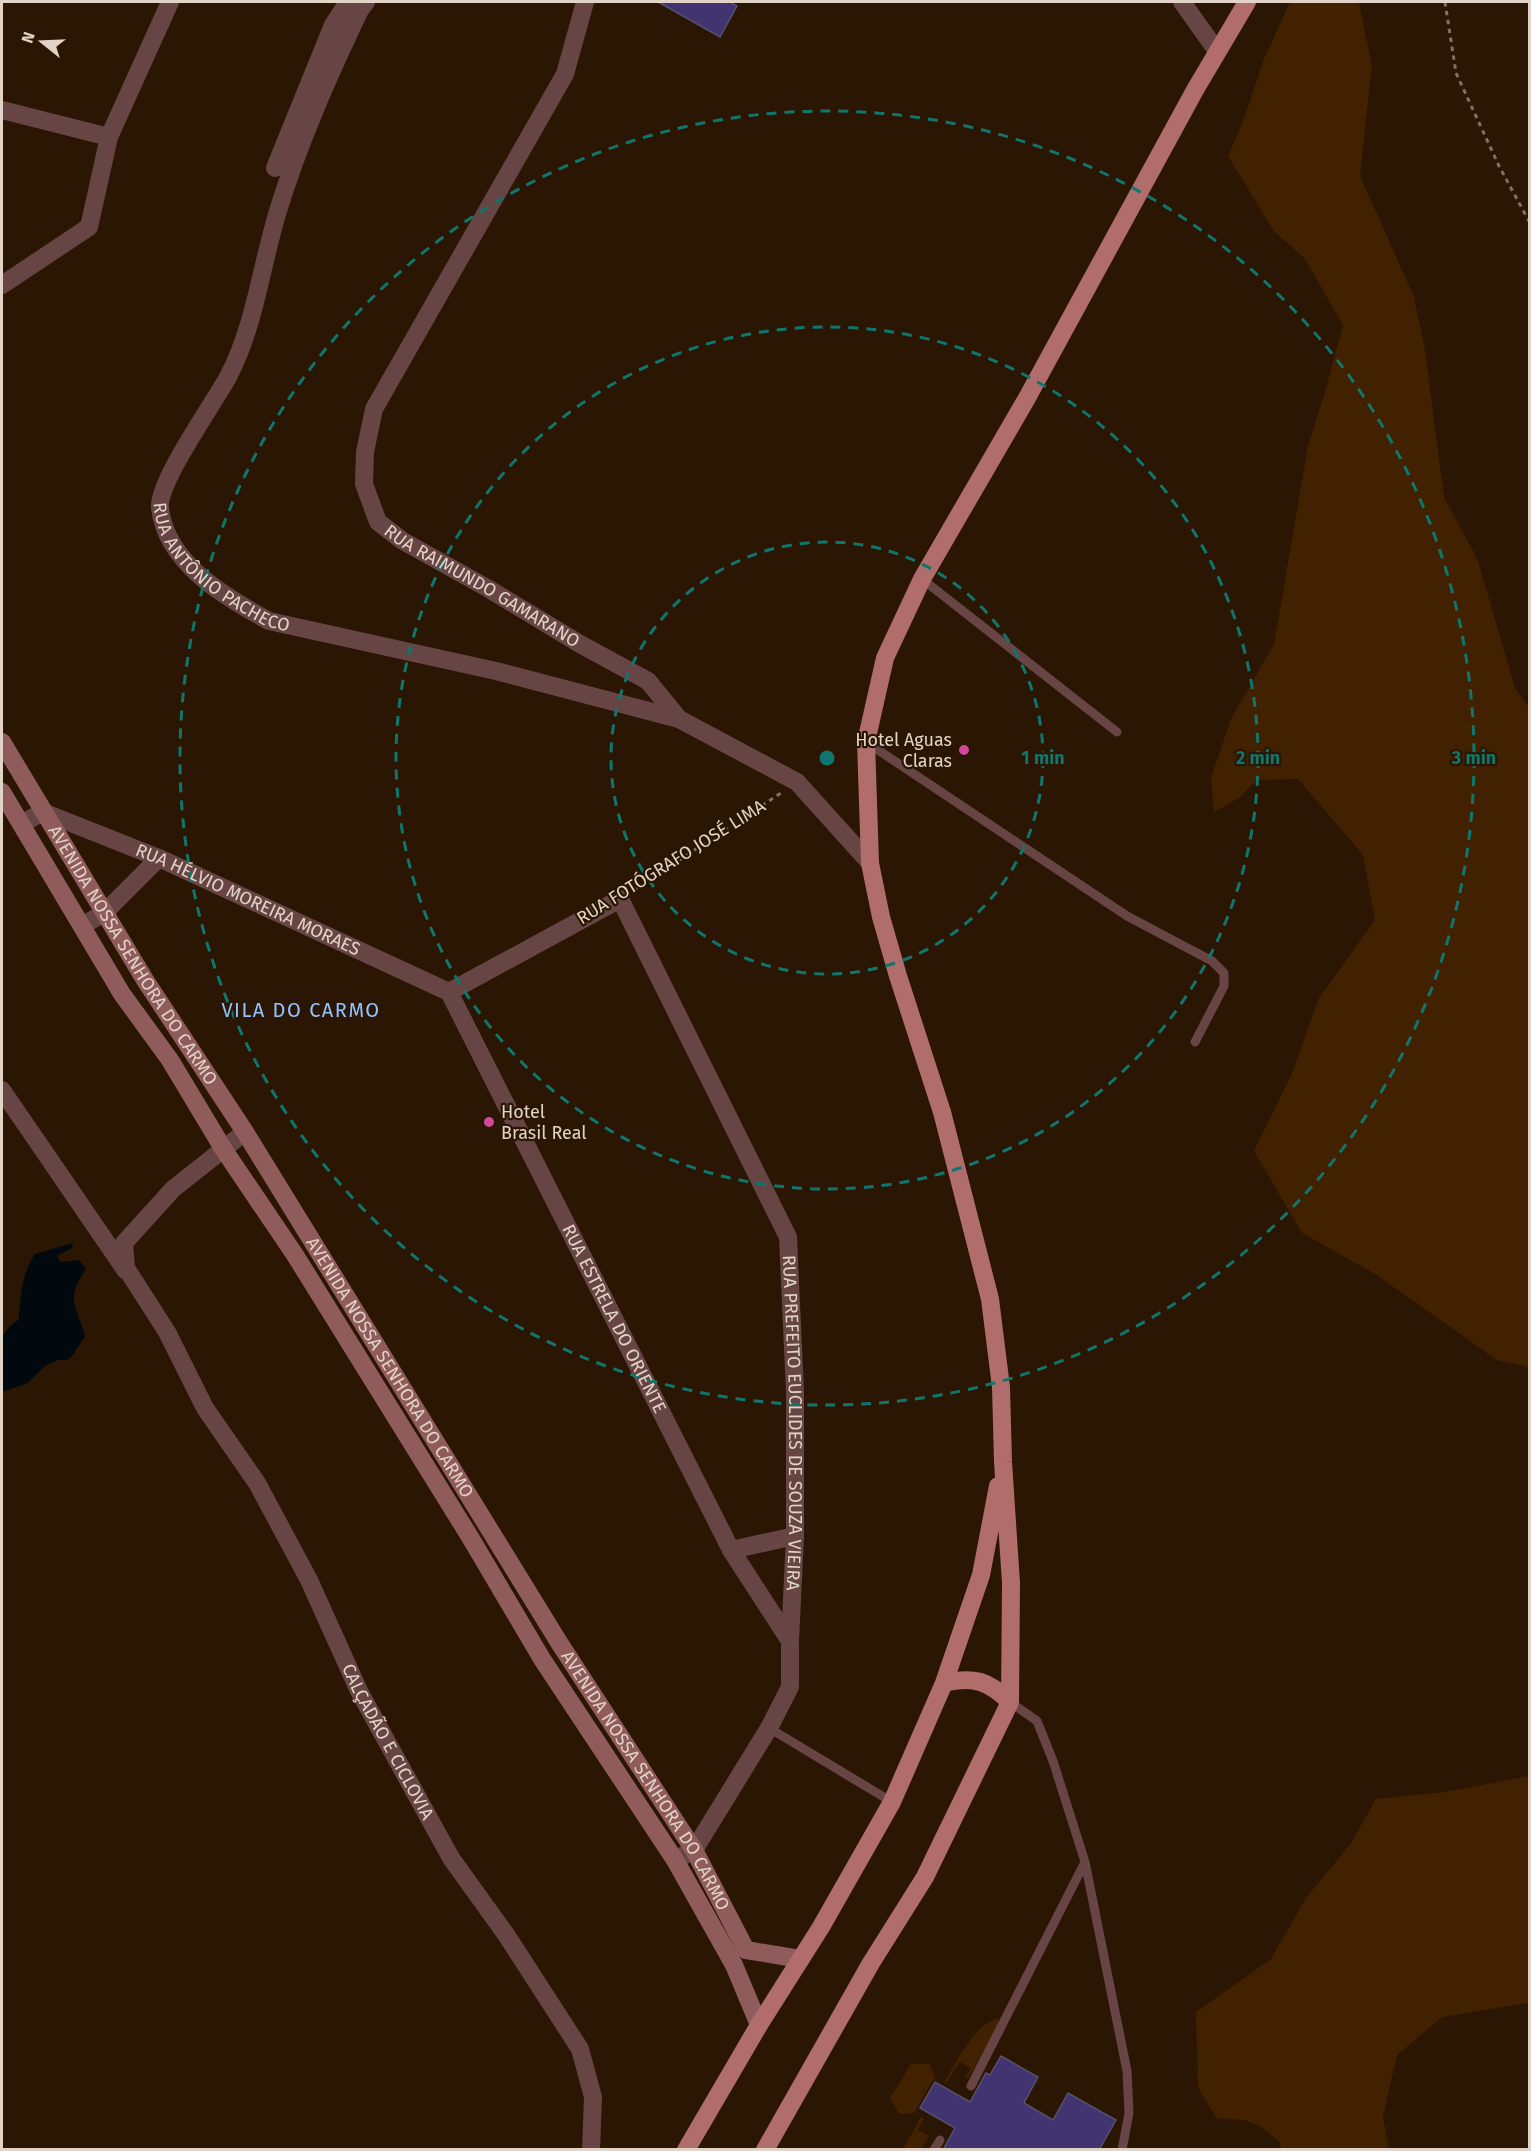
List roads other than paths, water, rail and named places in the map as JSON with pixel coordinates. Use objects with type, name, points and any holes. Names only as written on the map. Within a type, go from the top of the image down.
[{"type":"main road","points":[[765,2150],[871,1963],[925,1877],[1010,1702],[1011,1584],[1003,1462],[1001,1387],[990,1299],[942,1112],[881,917],[870,863],[866,742],[885,658],[922,579],[1027,398],[1217,51],[1247,2]]},
{"type":"main road","points":[[686,2150],[759,2025],[821,1927],[892,1802],[944,1683],[981,1575],[1003,1462]]},
{"type":"main road","points":[[944,1683],[962,1679],[981,1681],[997,1689],[1010,1702]]},
{"type":"street","points":[[2,285],[89,227],[109,137],[170,2]]},
{"type":"street","points":[[274,168],[333,25],[348,2]]},
{"type":"street","name":"RUA ANTÔNIO PACHECO","points":[[366,2],[360,10],[314,111],[278,210],[240,349],[228,377],[168,478],[159,506],[165,531],[190,568],[236,603],[269,621],[496,671],[678,718]]},
{"type":"street","name":"RUA RAIMUNDO GAMARANO","points":[[585,2],[565,74],[374,409],[365,452],[364,484],[378,522],[403,541],[648,681],[678,718],[797,782],[870,863]]},
{"type":"street","points":[[1182,2],[1217,51]]},
{"type":"street","points":[[2,110],[109,137]]},
{"type":"street","name":"AVENIDA NOSSA SENHORA DO CARMO","points":[[2,742],[187,1047],[245,1132],[488,1523],[560,1644],[694,1850],[746,1950],[800,1959]]},
{"type":"street","name":"AVENIDA NOSSA SENHORA DO CARMO","points":[[2,792],[122,994],[170,1060],[224,1150],[295,1255],[470,1537],[542,1659],[675,1860],[734,1965],[759,2025]]},
{"type":"street","points":[[21,824],[43,812]]},
{"type":"street","name":"RUA HÉLVIO MOREIRA MORAES","points":[[43,812],[159,858],[448,992]]},
{"type":"street","points":[[82,926],[104,913],[159,858]]},
{"type":"street","name":"RUA FOTÓGRAFO JOSÉ LIMA","points":[[448,992],[620,899]]},
{"type":"street","name":"RUA PREFEITO EUCLIDES DE SOUZA VIEIRA","points":[[620,899],[789,1237],[795,1392],[795,1536],[790,1687],[770,1728],[694,1850]]},
{"type":"street","name":"RUA ESTRELA DO ORIENTE","points":[[448,992],[731,1550],[790,1641]]},
{"type":"street","points":[[170,1060],[187,1047]]},
{"type":"street","points":[[2,1090],[167,1332]]},
{"type":"street","points":[[167,1332],[126,1268],[124,1243],[173,1189],[245,1132]]},
{"type":"street","points":[[295,1255],[311,1241]]},
{"type":"street","name":"CALÇADÃO E CICLOVIA","points":[[167,1332],[205,1408],[262,1493],[309,1580],[358,1691],[451,1858],[507,1936],[580,2049],[592,2097],[591,2150]]},
{"type":"street","points":[[470,1537],[488,1523]]},
{"type":"street","points":[[731,1550],[795,1536]]},
{"type":"street","points":[[542,1659],[560,1644]]},
{"type":"street","points":[[675,1860],[694,1850]]},
{"type":"lane","points":[[922,579],[1117,732]]},
{"type":"lane","points":[[866,742],[1127,916],[1212,961],[1224,973],[1224,986],[1195,1042]]},
{"type":"lane","points":[[1010,1702],[1037,1721],[1053,1761],[1085,1862],[1127,2071],[1129,2113],[1122,2150]]},
{"type":"lane","points":[[770,1728],[892,1802]]},
{"type":"lane","points":[[971,2086],[1085,1862]]},
{"type":"lane","points":[[934,2150],[940,2140]]},
{"type":"place","name":"Hotel Aguas Claras","points":[[964,750]]},
{"type":"place","name":"Hotel Brasil Real","points":[[489,1122]]},
{"type":"district","name":"VILA DO CARMO","points":[[301,1010]]}]
